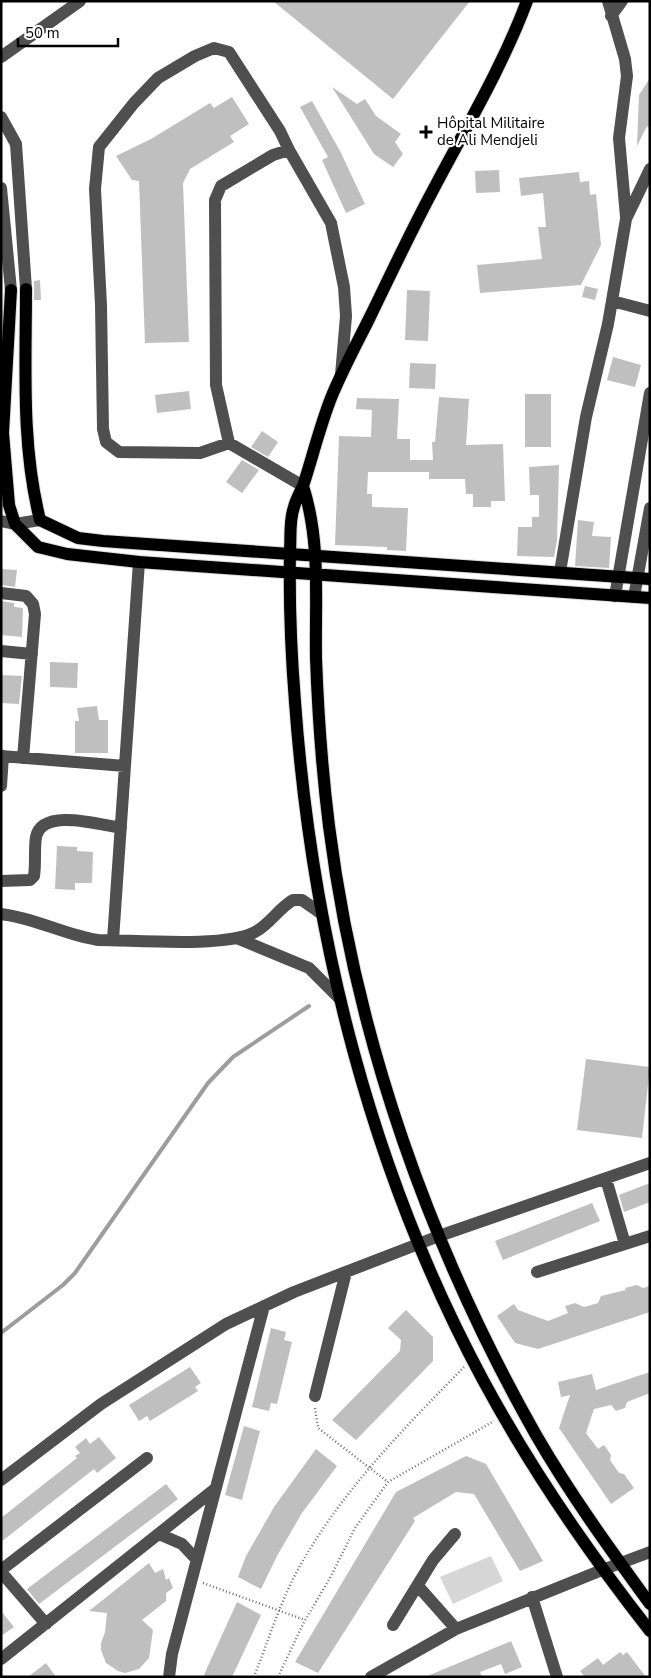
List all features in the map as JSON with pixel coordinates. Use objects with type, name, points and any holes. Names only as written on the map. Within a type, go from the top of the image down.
[{"type":"main road","points":[[527,1],[508,48],[429,198],[340,376],[320,426],[303,486],[293,509],[289,572],[291,658],[298,744],[308,829],[322,914],[340,999],[362,1082],[387,1164],[418,1244],[472,1359],[503,1416],[559,1508],[602,1570],[650,1631]]},
{"type":"main road","points":[[26,289],[26,422],[30,468],[40,520],[78,538],[207,550],[316,555],[644,579]]},
{"type":"main road","points":[[11,290],[2,433],[9,506],[15,524],[38,547],[67,554],[139,562],[650,598]]},
{"type":"main road","points":[[303,486],[313,522],[316,555],[316,659],[320,743],[330,828],[343,912],[360,994],[382,1076],[408,1157],[439,1236],[502,1372],[538,1438],[619,1563],[650,1604]]},
{"type":"street","points":[[1,57],[80,1]]},
{"type":"street","points":[[560,572],[586,417],[612,301],[626,219],[619,138],[627,76],[625,59],[608,1]]},
{"type":"street","points":[[611,16],[622,1]]},
{"type":"street","points":[[229,443],[200,452],[119,452],[106,442],[103,429],[101,306],[95,189],[99,147],[134,103],[158,78],[195,56],[214,48],[229,52],[280,131],[331,223],[344,287],[346,316],[340,376]]},
{"type":"street","points":[[1,117],[16,144],[26,289]]},
{"type":"street","points":[[289,150],[273,155],[221,186],[214,200],[216,385],[229,443],[303,486]]},
{"type":"street","points":[[626,219],[650,169]]},
{"type":"street","points":[[1,188],[11,290]]},
{"type":"street","points":[[612,301],[650,311]]},
{"type":"street","points":[[615,596],[650,393]]},
{"type":"street","points":[[634,597],[644,579],[650,508]]},
{"type":"street","points":[[1,521],[15,524],[40,520]]},
{"type":"street","points":[[113,940],[139,562]]},
{"type":"street","points":[[1,593],[26,596],[33,604],[35,614],[23,758]]},
{"type":"street","points":[[1,651],[32,654]]},
{"type":"street","points":[[1,786],[2,756],[125,766]]},
{"type":"street","points":[[1,881],[30,880],[34,876],[36,835],[43,824],[52,820],[74,820],[121,828]]},
{"type":"street","points":[[1,914],[16,916],[83,938],[213,941],[239,939],[261,928],[294,900],[302,900],[322,914]]},
{"type":"street","points":[[239,939],[309,968],[340,999]]},
{"type":"street","points":[[1,1480],[101,1404],[211,1332],[264,1306],[439,1236],[650,1163]]},
{"type":"street","points":[[606,1178],[624,1244]]},
{"type":"street","points":[[537,1272],[650,1236]]},
{"type":"street","points":[[315,1396],[346,1272]]},
{"type":"street","points":[[169,1677],[172,1654],[264,1306]]},
{"type":"street","points":[[46,1624],[1,1571],[147,1458]]},
{"type":"street","points":[[1,1659],[215,1489]]},
{"type":"street","points":[[160,1534],[182,1544],[197,1560]]},
{"type":"street","points":[[393,1625],[433,1560],[455,1534]]},
{"type":"street","points":[[371,1677],[456,1629],[650,1552]]},
{"type":"street","points":[[418,1586],[456,1629]]},
{"type":"street","points":[[532,1598],[557,1677]]},
{"type":"path","points":[[254,1677],[300,1564],[349,1493],[424,1408],[472,1359]]},
{"type":"path","points":[[315,1396],[318,1428],[388,1482]]},
{"type":"path","points":[[278,1677],[305,1620],[330,1578],[355,1528],[388,1482],[503,1416]]},
{"type":"path","points":[[192,1578],[305,1620]]},
{"type":"shaded area","points":[[491,1556],[503,1581],[453,1604],[440,1577]]},
{"type":"building","points":[[273,1],[470,1],[393,99]]},
{"type":"building","points":[[650,78],[650,128],[647,126],[637,146],[639,95]]},
{"type":"building","points":[[332,87],[357,104],[365,99],[376,116],[401,134],[395,142],[403,154],[393,167],[374,154]]},
{"type":"building","points":[[232,97],[249,124],[230,136],[234,142],[190,169],[183,183],[189,342],[145,343],[139,181],[132,180],[116,156],[151,139],[210,103],[214,108]]},
{"type":"building","points":[[312,101],[340,151],[365,204],[346,213],[322,160],[328,157],[300,107]]},
{"type":"building","points":[[499,170],[500,192],[476,193],[475,171]]},
{"type":"building","points":[[579,172],[580,182],[589,181],[590,195],[596,194],[601,245],[581,285],[480,293],[477,265],[542,259],[538,227],[546,227],[543,193],[521,196],[519,178]]},
{"type":"building","points":[[40,280],[41,300],[34,300],[34,281]]},
{"type":"building","points":[[585,286],[598,289],[595,300],[582,297]]},
{"type":"building","points":[[407,290],[430,291],[428,341],[405,340]]},
{"type":"building","points":[[613,357],[641,365],[635,387],[607,380]]},
{"type":"building","points":[[410,363],[436,364],[435,389],[409,388]]},
{"type":"building","points":[[189,391],[191,409],[157,413],[155,395]]},
{"type":"building","points":[[525,394],[551,394],[551,447],[525,447]]},
{"type":"building","points":[[439,397],[469,399],[466,445],[503,444],[505,501],[491,501],[491,507],[473,507],[473,494],[466,494],[465,479],[429,479],[429,472],[368,472],[367,494],[372,494],[372,507],[408,508],[406,551],[387,550],[387,547],[335,545],[339,436],[371,437],[372,410],[356,409],[357,398],[399,399],[397,439],[410,439],[410,460],[433,460],[432,442],[435,442]]},
{"type":"building","points":[[262,431],[278,442],[268,457],[251,447]]},
{"type":"building","points":[[242,460],[259,470],[242,493],[226,482]]},
{"type":"building","points":[[559,465],[557,540],[554,557],[517,556],[518,527],[532,527],[532,517],[539,517],[539,495],[530,495],[529,467]]},
{"type":"building","points":[[578,520],[594,522],[592,536],[611,537],[609,568],[575,566]]},
{"type":"building","points":[[1,569],[17,570],[15,587],[1,585]]},
{"type":"building","points":[[1,601],[14,603],[14,607],[23,608],[22,637],[1,635]]},
{"type":"building","points":[[50,662],[78,663],[77,688],[50,687]]},
{"type":"building","points":[[1,675],[22,676],[19,704],[1,703]]},
{"type":"building","points":[[97,706],[99,720],[108,720],[108,753],[75,753],[75,721],[79,721],[77,708]]},
{"type":"building","points":[[57,846],[77,847],[77,851],[93,852],[92,883],[75,883],[75,890],[55,889]]},
{"type":"building","points":[[586,1059],[650,1067],[642,1138],[577,1130]]},
{"type":"building","points":[[650,1183],[650,1202],[624,1212],[619,1195]]},
{"type":"building","points":[[592,1203],[600,1221],[503,1260],[495,1241]]},
{"type":"building","points":[[637,1285],[643,1288],[650,1286],[650,1312],[538,1349],[515,1343],[497,1316],[514,1304],[518,1310],[548,1321],[568,1313],[565,1306],[575,1303],[584,1307],[598,1303],[601,1296],[626,1290],[625,1288]]},
{"type":"building","points":[[406,1310],[433,1337],[433,1361],[356,1440],[332,1420],[400,1351],[401,1340],[388,1328]]},
{"type":"building","points":[[271,1328],[286,1332],[284,1340],[292,1342],[277,1404],[271,1403],[269,1411],[252,1407]]},
{"type":"building","points":[[190,1367],[201,1383],[195,1387],[198,1391],[150,1421],[147,1416],[139,1421],[129,1405]]},
{"type":"building","points":[[650,1372],[650,1393],[627,1402],[625,1408],[616,1411],[611,1405],[594,1409],[586,1433],[598,1449],[604,1445],[611,1455],[610,1460],[619,1473],[624,1474],[634,1488],[611,1504],[559,1428],[570,1395],[561,1397],[558,1382],[592,1374],[596,1390]]},
{"type":"building","points":[[244,1426],[260,1431],[242,1500],[225,1495]]},
{"type":"building","points":[[99,1437],[116,1458],[97,1473],[94,1469],[1,1542],[1,1518],[77,1458],[75,1456],[80,1453],[75,1447],[86,1438],[90,1444]]},
{"type":"building","points":[[316,1449],[337,1466],[302,1513],[277,1556],[261,1589],[238,1577],[246,1556],[274,1507]]},
{"type":"building","points":[[466,1456],[486,1464],[543,1561],[520,1571],[474,1494],[456,1492],[413,1518],[415,1521],[318,1673],[295,1662],[396,1492]]},
{"type":"building","points":[[166,1484],[178,1499],[39,1604],[27,1589]]},
{"type":"building","points":[[149,1563],[155,1573],[163,1569],[166,1580],[169,1578],[173,1588],[166,1593],[166,1601],[142,1620],[153,1630],[149,1658],[139,1669],[125,1673],[106,1663],[101,1650],[107,1613],[89,1611]]},
{"type":"building","points":[[237,1602],[261,1615],[232,1677],[203,1677]]},
{"type":"building","points":[[1,1611],[14,1627],[1,1636]]},
{"type":"building","points":[[511,1641],[522,1667],[505,1674],[501,1664],[480,1672],[482,1677],[425,1677]]},
{"type":"building","points":[[620,1652],[623,1655],[627,1652],[646,1677],[585,1677],[580,1671],[598,1658],[603,1665]]},
{"type":"building","points":[[46,1663],[56,1677],[28,1677]]},
{"type":"waterway","points":[[1,1333],[63,1285],[75,1273],[208,1083],[233,1057],[309,1006]]},
{"type":"place","name":"Hôpital Militaire de Ali Mendjeli","points":[[426,132]]}]
